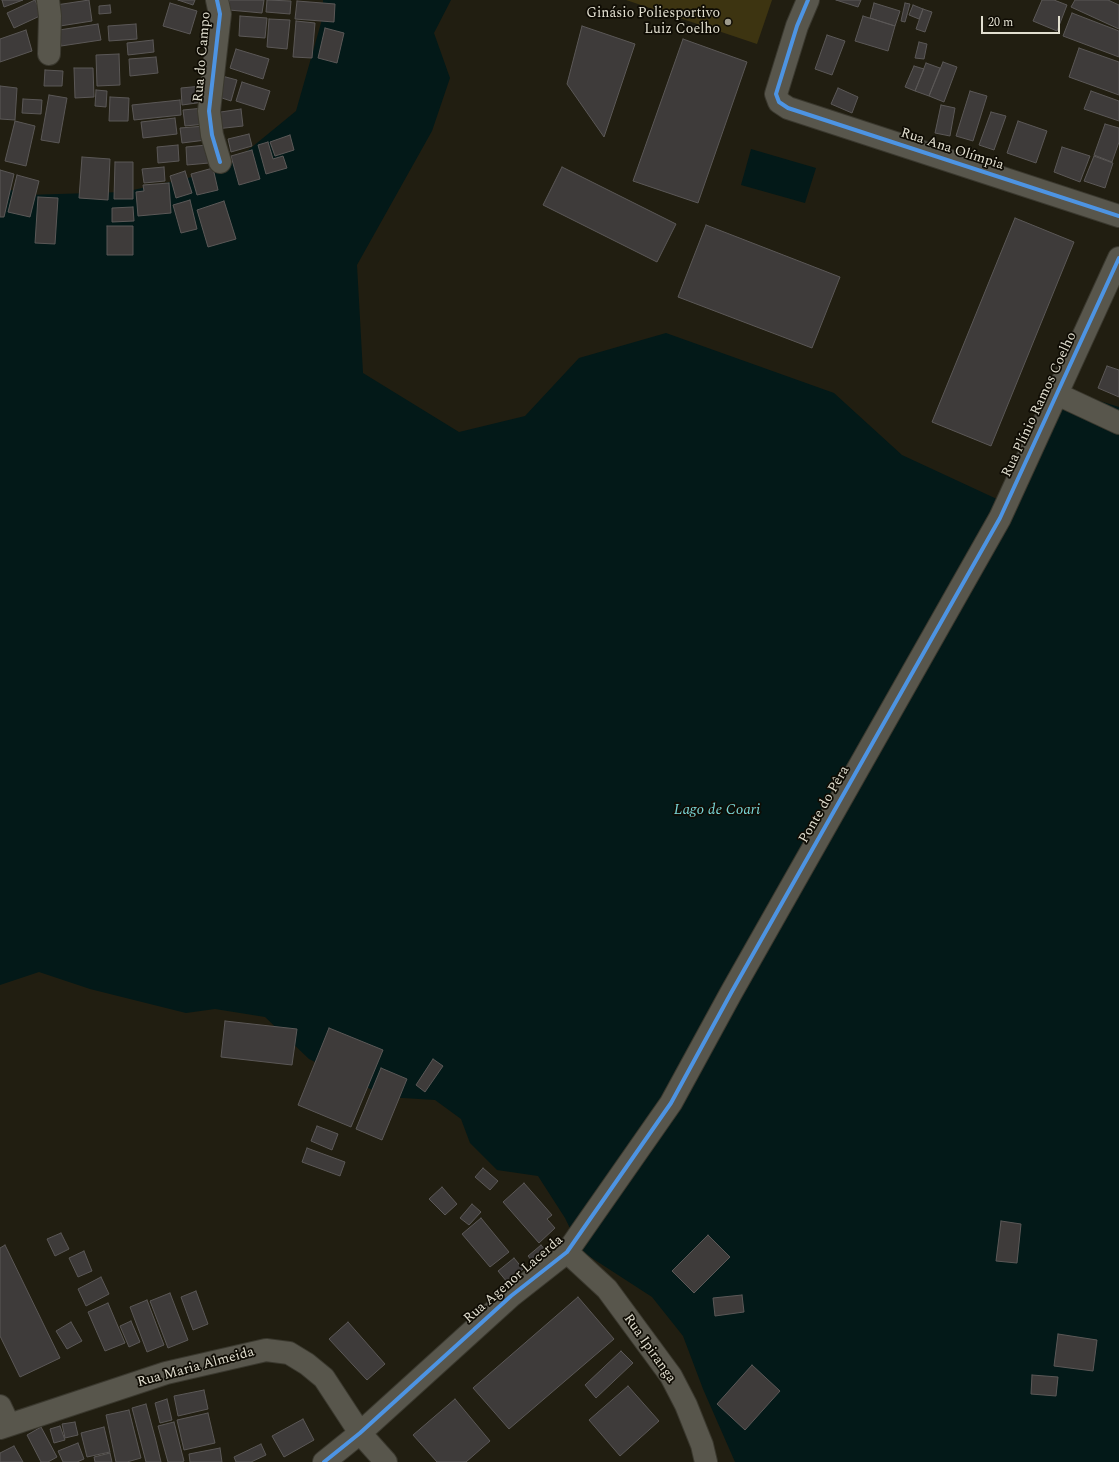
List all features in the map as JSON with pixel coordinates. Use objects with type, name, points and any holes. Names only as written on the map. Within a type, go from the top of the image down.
[{"type":"street","points":[[48,0],[50,16],[49,54]]},
{"type":"street","name":"Rua do Campo","points":[[217,0],[220,14],[209,111],[212,135],[220,162]]},
{"type":"street","name":"Rua Ana Olímpia","points":[[808,0],[797,26],[776,94],[779,102],[788,108],[1119,216]]},
{"type":"street","name":"Rua Plínio Ramos Coelho","points":[[1000,518],[1119,258]]},
{"type":"street","name":"Rua Plínio Ramos Coelho","points":[[1100,301],[1119,275]]},
{"type":"street","points":[[1057,394],[1119,423]]},
{"type":"street","name":"Ponte do Pêra","points":[[671,1103],[730,993],[1000,518]]},
{"type":"street","name":"Rua Agenor Lacerda","points":[[324,1462],[360,1434],[511,1296],[567,1252],[671,1103]]},
{"type":"street","name":"Rua Ipiranga","points":[[567,1252],[607,1289],[671,1376],[689,1411],[702,1445],[706,1462]]},
{"type":"street","name":"Rua Maria Almeida","points":[[3,1420],[166,1373],[266,1350],[289,1354],[307,1364],[324,1378],[360,1434],[386,1462]]},
{"type":"shaded area","name":"Ginásio Poliesportivo Luiz Coelho","points":[[626,0],[772,0],[757,44]]},
{"type":"water","name":"Lago de Coari","points":[[323,0],[451,0],[434,33],[450,78],[432,131],[357,265],[363,373],[459,432],[525,416],[579,358],[666,333],[834,393],[902,455],[999,500],[1037,418],[1087,397],[1119,407],[1119,1462],[735,1462],[703,1389],[683,1336],[652,1297],[581,1251],[565,1218],[538,1176],[497,1170],[470,1143],[461,1119],[435,1100],[387,1097],[309,1059],[265,1017],[215,1009],[186,1013],[90,989],[39,972],[0,985],[0,186],[26,195],[124,192],[224,170],[296,111],[323,16]]},
{"type":"water","points":[[751,149],[816,168],[805,203],[741,185]]},
{"type":"building","points":[[2,0],[23,0],[4,7]]},
{"type":"building","points":[[35,0],[42,15],[14,28],[7,13]]},
{"type":"building","points":[[89,0],[92,21],[60,26],[56,5]]},
{"type":"building","points":[[178,0],[195,0],[193,5]]},
{"type":"building","points":[[229,0],[264,0],[262,13],[229,10]]},
{"type":"building","points":[[267,0],[291,1],[290,14],[266,12]]},
{"type":"building","points":[[836,0],[861,0],[858,7]]},
{"type":"building","points":[[1042,0],[1054,0],[1067,5],[1057,31],[1033,21]]},
{"type":"building","points":[[1075,0],[1108,0],[1119,5],[1119,29],[1071,7]]},
{"type":"building","points":[[297,1],[335,4],[334,22],[295,19]]},
{"type":"building","points":[[170,3],[197,11],[190,34],[163,26]]},
{"type":"building","points":[[874,3],[900,11],[895,26],[870,18]]},
{"type":"building","points":[[905,3],[910,4],[905,22],[901,21]]},
{"type":"building","points":[[110,5],[111,13],[99,14],[99,6]]},
{"type":"building","points":[[913,5],[923,9],[919,19],[909,15]]},
{"type":"building","points":[[923,9],[932,12],[925,32],[916,29]]},
{"type":"building","points":[[1072,13],[1119,31],[1119,57],[1063,36]]},
{"type":"building","points":[[240,16],[267,18],[265,38],[239,36]]},
{"type":"building","points":[[863,16],[895,26],[888,51],[855,41]]},
{"type":"building","points":[[269,19],[290,20],[287,49],[267,47]]},
{"type":"building","points":[[296,21],[315,23],[312,58],[293,57]]},
{"type":"building","points":[[98,24],[101,40],[61,46],[59,30]]},
{"type":"building","points":[[136,24],[137,39],[109,41],[108,26]]},
{"type":"building","points":[[582,26],[635,44],[604,137],[567,84]]},
{"type":"building","points":[[325,28],[344,33],[337,63],[318,58]]},
{"type":"building","points":[[26,30],[32,51],[0,62],[0,39]]},
{"type":"building","points":[[827,35],[845,41],[832,75],[815,69]]},
{"type":"building","points":[[683,39],[747,62],[698,203],[633,181]]},
{"type":"building","points":[[153,40],[154,52],[128,55],[127,43]]},
{"type":"building","points":[[919,42],[927,44],[924,59],[915,58]]},
{"type":"building","points":[[1079,48],[1119,62],[1119,95],[1069,77]]},
{"type":"building","points":[[236,49],[269,59],[263,79],[230,68]]},
{"type":"building","points":[[119,54],[120,85],[97,86],[96,55]]},
{"type":"building","points":[[156,57],[158,73],[130,76],[129,59]]},
{"type":"building","points":[[943,62],[957,67],[944,102],[929,96]]},
{"type":"building","points":[[926,63],[940,68],[929,96],[915,91]]},
{"type":"building","points":[[914,66],[924,69],[915,91],[905,87]]},
{"type":"building","points":[[74,68],[93,68],[94,97],[75,98]]},
{"type":"building","points":[[45,70],[63,71],[62,86],[44,86]]},
{"type":"building","points":[[222,76],[237,80],[231,101],[216,96]]},
{"type":"building","points":[[242,82],[270,91],[264,110],[236,101]]},
{"type":"building","points":[[0,86],[17,88],[15,120],[0,119]]},
{"type":"building","points":[[202,86],[204,102],[182,105],[181,88]]},
{"type":"building","points":[[838,88],[858,97],[852,113],[831,104]]},
{"type":"building","points":[[96,90],[107,91],[106,107],[95,106]]},
{"type":"building","points":[[970,91],[987,96],[973,141],[956,136]]},
{"type":"building","points":[[1091,91],[1119,101],[1119,121],[1084,109]]},
{"type":"building","points":[[49,95],[67,98],[59,143],[41,140]]},
{"type":"building","points":[[110,97],[129,98],[128,121],[109,121]]},
{"type":"building","points":[[23,99],[42,100],[41,114],[22,113]]},
{"type":"building","points":[[180,100],[181,115],[134,120],[132,105]]},
{"type":"building","points":[[941,105],[955,108],[950,136],[935,133]]},
{"type":"building","points":[[204,108],[205,124],[185,126],[183,110]]},
{"type":"building","points":[[241,109],[243,126],[216,129],[214,113]]},
{"type":"building","points":[[991,112],[1006,116],[994,150],[979,145]]},
{"type":"building","points":[[175,118],[177,134],[143,138],[141,122]]},
{"type":"building","points":[[15,121],[35,126],[26,166],[5,161]]},
{"type":"building","points":[[1018,121],[1047,131],[1036,163],[1007,153]]},
{"type":"building","points":[[1105,124],[1119,128],[1119,142],[1112,162],[1094,155]]},
{"type":"building","points":[[205,126],[206,140],[182,143],[180,128]]},
{"type":"building","points":[[249,134],[252,146],[231,152],[228,139]]},
{"type":"building","points":[[290,135],[294,150],[275,156],[270,142]]},
{"type":"building","points":[[268,142],[273,159],[283,156],[287,168],[266,174],[258,145]]},
{"type":"building","points":[[178,145],[179,161],[158,163],[157,147]]},
{"type":"building","points":[[207,145],[209,163],[187,165],[186,147]]},
{"type":"building","points":[[1062,147],[1090,156],[1080,182],[1054,172]]},
{"type":"building","points":[[252,150],[260,179],[239,185],[231,156]]},
{"type":"building","points":[[1094,156],[1113,163],[1105,188],[1084,181]]},
{"type":"building","points":[[82,157],[110,159],[108,200],[79,198]]},
{"type":"building","points":[[115,162],[133,162],[133,199],[114,199]]},
{"type":"building","points":[[164,167],[165,181],[144,183],[142,169]]},
{"type":"building","points":[[562,167],[676,224],[657,262],[543,205]]},
{"type":"building","points":[[213,168],[218,190],[197,195],[191,174]]},
{"type":"building","points":[[0,170],[14,174],[4,217],[0,217]]},
{"type":"building","points":[[185,171],[192,193],[176,198],[170,176]]},
{"type":"building","points":[[17,175],[39,181],[30,217],[8,212]]},
{"type":"building","points":[[169,183],[171,213],[138,216],[136,192],[144,191],[143,185]]},
{"type":"building","points":[[38,197],[58,198],[55,244],[35,243]]},
{"type":"building","points":[[190,200],[197,229],[181,233],[173,205]]},
{"type":"building","points":[[224,201],[236,239],[208,247],[197,210]]},
{"type":"building","points":[[133,207],[134,221],[112,222],[112,208]]},
{"type":"building","points":[[1015,218],[1074,242],[991,446],[932,422]]},
{"type":"building","points":[[706,225],[840,277],[812,348],[678,297]]},
{"type":"building","points":[[107,226],[133,226],[133,255],[107,255]]},
{"type":"building","points":[[1107,366],[1119,370],[1119,397],[1098,388]]},
{"type":"building","points":[[225,1021],[297,1029],[292,1065],[221,1057]]},
{"type":"building","points":[[329,1028],[383,1050],[351,1127],[298,1105]]},
{"type":"building","points":[[433,1059],[443,1066],[425,1092],[416,1085]]},
{"type":"building","points":[[381,1068],[407,1079],[382,1140],[356,1129]]},
{"type":"building","points":[[317,1126],[338,1134],[332,1150],[311,1141]]},
{"type":"building","points":[[307,1148],[345,1162],[340,1176],[302,1162]]},
{"type":"building","points":[[483,1168],[498,1181],[490,1190],[475,1177]]},
{"type":"building","points":[[524,1183],[552,1215],[547,1219],[555,1228],[539,1243],[503,1202]]},
{"type":"building","points":[[442,1187],[457,1204],[445,1215],[429,1199]]},
{"type":"building","points":[[472,1204],[481,1212],[469,1225],[460,1218]]},
{"type":"building","points":[[481,1218],[509,1252],[490,1267],[462,1234]]},
{"type":"building","points":[[1001,1221],[1021,1224],[1017,1263],[996,1261]]},
{"type":"building","points":[[61,1233],[69,1249],[55,1256],[47,1239]]},
{"type":"building","points":[[708,1235],[730,1257],[694,1293],[672,1271]]},
{"type":"building","points":[[5,1245],[60,1358],[20,1377],[0,1336],[0,1248]]},
{"type":"building","points":[[541,1245],[551,1257],[538,1268],[528,1256]]},
{"type":"building","points":[[84,1251],[92,1271],[78,1277],[69,1258]]},
{"type":"building","points":[[514,1258],[523,1269],[507,1282],[498,1271]]},
{"type":"building","points":[[101,1277],[109,1294],[86,1306],[78,1289]]},
{"type":"building","points":[[196,1291],[208,1324],[193,1330],[181,1297]]},
{"type":"building","points":[[170,1293],[188,1340],[168,1348],[150,1301]]},
{"type":"building","points":[[742,1295],[744,1312],[715,1316],[713,1298]]},
{"type":"building","points":[[578,1297],[614,1339],[509,1429],[473,1388]]},
{"type":"building","points":[[147,1300],[164,1345],[147,1352],[130,1307]]},
{"type":"building","points":[[108,1303],[125,1343],[105,1351],[88,1312]]},
{"type":"building","points":[[131,1321],[140,1342],[129,1347],[120,1326]]},
{"type":"building","points":[[71,1322],[82,1341],[67,1349],[56,1331]]},
{"type":"building","points":[[348,1322],[385,1364],[367,1380],[329,1339]]},
{"type":"building","points":[[1058,1334],[1097,1340],[1093,1371],[1054,1366]]},
{"type":"building","points":[[621,1351],[633,1363],[596,1398],[585,1385]]},
{"type":"building","points":[[752,1365],[780,1391],[745,1430],[717,1404]]},
{"type":"building","points":[[1032,1375],[1058,1377],[1056,1396],[1031,1394]]},
{"type":"building","points":[[628,1386],[659,1421],[620,1456],[589,1420]]},
{"type":"building","points":[[204,1390],[208,1409],[178,1416],[174,1396]]},
{"type":"building","points":[[167,1399],[172,1420],[160,1423],[155,1403]]},
{"type":"building","points":[[455,1399],[490,1441],[466,1462],[437,1462],[413,1435]]},
{"type":"building","points":[[146,1404],[161,1462],[146,1462],[132,1408]]},
{"type":"building","points":[[129,1410],[141,1458],[127,1462],[116,1462],[106,1415]]},
{"type":"building","points":[[208,1413],[215,1443],[184,1450],[177,1420]]},
{"type":"building","points":[[303,1419],[314,1440],[284,1457],[272,1436]]},
{"type":"building","points":[[75,1422],[78,1435],[65,1438],[62,1424]]},
{"type":"building","points":[[174,1422],[184,1461],[182,1462],[168,1462],[158,1426]]},
{"type":"building","points":[[60,1426],[65,1440],[54,1443],[50,1429]]},
{"type":"building","points":[[41,1427],[57,1457],[48,1462],[41,1462],[27,1435]]},
{"type":"building","points":[[104,1427],[110,1452],[87,1457],[81,1433]]},
{"type":"building","points":[[78,1443],[84,1459],[77,1462],[63,1462],[58,1451]]},
{"type":"building","points":[[261,1444],[266,1455],[251,1462],[236,1462],[234,1457]]},
{"type":"building","points":[[14,1446],[23,1462],[0,1462],[0,1453]]},
{"type":"building","points":[[220,1448],[222,1462],[190,1462],[189,1454]]},
{"type":"building","points":[[110,1453],[112,1462],[95,1462],[94,1457]]},
{"type":"cycle path","points":[[217,0],[220,14],[209,111],[212,135],[220,162]]},
{"type":"cycle path","points":[[808,0],[797,26],[776,94],[779,102],[788,108],[1119,216]]},
{"type":"cycle path","points":[[324,1462],[360,1433],[511,1296],[567,1252],[671,1103],[731,993],[1000,518],[1119,258]]},
{"type":"place","name":"Ginásio Poliesportivo Luiz Coelho","points":[[728,22]]}]
